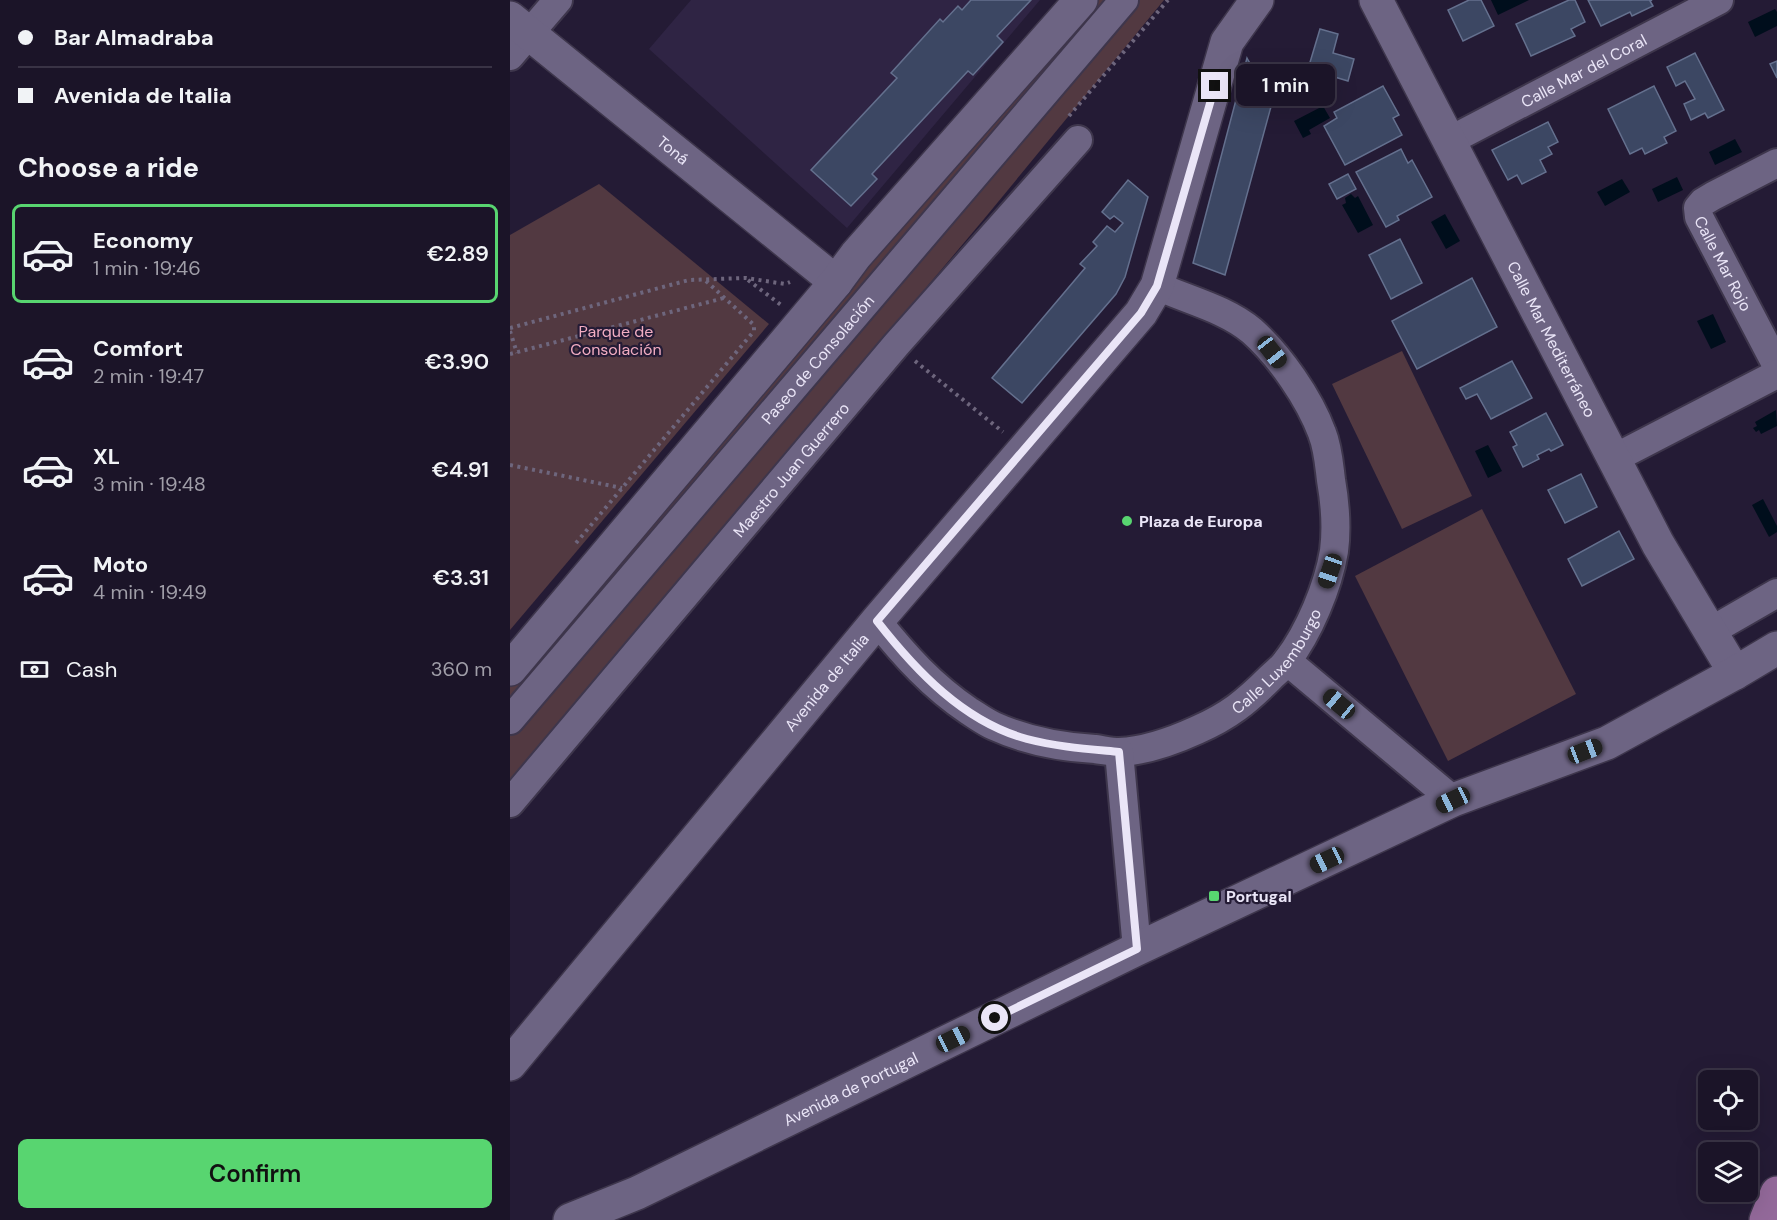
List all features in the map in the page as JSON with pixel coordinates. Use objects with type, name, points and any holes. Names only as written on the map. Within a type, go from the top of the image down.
[{"type":"main road","points":[[1766,1220],[1777,1192]]},
{"type":"street","points":[[516,36],[558,0]]},
{"type":"street","points":[[510,669],[864,247],[1081,0]]},
{"type":"street","name":"Paseo de Consolación","points":[[510,720],[1124,0]]},
{"type":"street","name":"Avenida de Italia","points":[[510,1064],[877,621],[1141,313],[1157,286],[1227,42],[1257,0]]},
{"type":"street","name":"Calle Mar Mediterráneo","points":[[1376,0],[1658,544],[1711,631],[1760,660]]},
{"type":"street","name":"Calle Mar del Coral","points":[[1449,141],[1719,0]]},
{"type":"street","name":"Toná","points":[[516,36],[836,282]]},
{"type":"street","name":"Maestro Juan Guerrero","points":[[510,803],[896,345],[1078,140]]},
{"type":"street","name":"Calle Mar Rojo","points":[[1777,163],[1713,196],[1698,208],[1700,217],[1777,366]]},
{"type":"street","name":"Calle Luxemburgo","points":[[877,621],[932,683],[991,725],[1026,739],[1070,748],[1119,752],[1144,749],[1182,737],[1241,706],[1287,661],[1306,630],[1321,596],[1330,571],[1334,549],[1334,495],[1328,455],[1322,434],[1306,400],[1291,377],[1272,352],[1251,331],[1225,314],[1157,286]]},
{"type":"street","points":[[1613,459],[1777,374]]},
{"type":"street","points":[[1711,631],[1777,593]]},
{"type":"street","name":"Avenida de Portugal","points":[[570,1220],[636,1193],[1137,949],[1453,800],[1607,743],[1760,660]]},
{"type":"street","points":[[1287,661],[1453,800]]},
{"type":"street","points":[[1119,752],[1137,949]]},
{"type":"path","points":[[517,353],[510,330],[689,280],[747,279],[785,284],[792,281],[809,261]]},
{"type":"path","points":[[570,550],[754,331],[754,325],[705,280]]},
{"type":"path","points":[[510,354],[725,298]]},
{"type":"path","points":[[896,345],[1024,449]]},
{"type":"path","points":[[510,465],[622,488]]},
{"type":"shaded area","points":[[691,0],[1040,0],[847,228],[649,49]]},
{"type":"green space","points":[[1088,0],[1164,0],[984,219],[510,782],[510,680]]},
{"type":"green space","name":"Parque de Consolación","points":[[599,184],[769,324],[510,630],[510,235]]},
{"type":"green space","points":[[1402,351],[1472,496],[1402,529],[1332,384]]},
{"type":"green space","points":[[1482,509],[1576,694],[1448,761],[1355,576]]},
{"type":"water","points":[[1491,0],[1529,0],[1498,15]]},
{"type":"water","points":[[1775,9],[1777,26],[1755,37],[1748,22]]},
{"type":"water","points":[[1323,106],[1330,118],[1309,130],[1311,134],[1303,138],[1294,121]]},
{"type":"water","points":[[1735,139],[1742,152],[1715,165],[1709,152]]},
{"type":"water","points":[[1677,177],[1683,190],[1658,202],[1652,189]]},
{"type":"water","points":[[1622,179],[1630,192],[1605,206],[1597,192]]},
{"type":"water","points":[[1351,194],[1355,198],[1358,196],[1373,225],[1358,233],[1342,205],[1346,203],[1345,198]]},
{"type":"water","points":[[1445,214],[1460,241],[1446,249],[1431,222]]},
{"type":"water","points":[[1713,314],[1726,342],[1711,349],[1697,321]]},
{"type":"water","points":[[1776,410],[1777,426],[1761,434],[1759,430],[1756,432],[1753,428],[1757,426],[1755,422]]},
{"type":"water","points":[[1488,445],[1502,471],[1488,478],[1475,451]]},
{"type":"water","points":[[1763,499],[1777,526],[1777,532],[1769,537],[1752,505]]},
{"type":"building","points":[[971,0],[1031,0],[997,36],[1003,42],[973,75],[968,71],[872,174],[877,179],[851,206],[811,170],[897,78],[891,73],[940,19],[943,22],[958,6],[962,10]]},
{"type":"building","points":[[1469,0],[1481,0],[1494,26],[1463,41],[1448,10]]},
{"type":"building","points":[[1569,0],[1575,0],[1585,22],[1571,29],[1575,36],[1531,56],[1516,24]]},
{"type":"building","points":[[1588,0],[1652,0],[1650,1],[1653,6],[1632,16],[1630,12],[1601,26]]},
{"type":"building","points":[[1320,29],[1338,34],[1333,53],[1354,59],[1348,81],[1308,69]]},
{"type":"building","points":[[1695,53],[1724,110],[1708,118],[1705,113],[1691,120],[1684,104],[1695,99],[1685,81],[1676,86],[1667,67]]},
{"type":"building","points":[[1247,58],[1272,103],[1225,275],[1193,263]]},
{"type":"building","points":[[1777,61],[1777,78],[1770,64]]},
{"type":"building","points":[[1383,86],[1399,115],[1393,118],[1402,135],[1345,165],[1324,126],[1337,118],[1334,112]]},
{"type":"building","points":[[1654,86],[1676,131],[1664,137],[1667,143],[1645,154],[1642,148],[1630,154],[1608,109]]},
{"type":"building","points":[[1548,122],[1558,142],[1548,147],[1552,154],[1540,160],[1546,172],[1522,184],[1517,175],[1508,180],[1492,150]]},
{"type":"building","points":[[1401,149],[1408,163],[1412,160],[1432,197],[1397,216],[1399,220],[1386,227],[1356,172]]},
{"type":"building","points":[[1348,174],[1356,189],[1337,199],[1329,184]]},
{"type":"building","points":[[1128,180],[1148,197],[1125,277],[1116,294],[1022,403],[992,378],[1085,268],[1080,264],[1097,246],[1093,242],[1107,226],[1115,232],[1123,223],[1114,216],[1110,219],[1102,212]]},
{"type":"building","points":[[1400,239],[1422,283],[1391,299],[1369,255]]},
{"type":"building","points":[[1472,278],[1497,327],[1417,369],[1392,321]]},
{"type":"building","points":[[1512,361],[1532,398],[1491,419],[1477,394],[1466,399],[1460,388]]},
{"type":"building","points":[[1546,413],[1563,445],[1537,455],[1539,459],[1523,467],[1513,447],[1517,445],[1510,432]]},
{"type":"building","points":[[1581,474],[1597,507],[1565,523],[1548,490]]},
{"type":"building","points":[[1619,531],[1634,559],[1582,586],[1568,559]]},
{"type":"place","name":"Plaza de Europa","points":[[1127,521]]},
{"type":"place","name":"Portugal","points":[[1214,896]]},
{"type":"route","points":[[995,1018],[1137,949],[1119,752],[1070,748],[1026,739],[991,725],[932,683],[877,621],[1141,313],[1157,286],[1166,259],[1215,86]]}]
